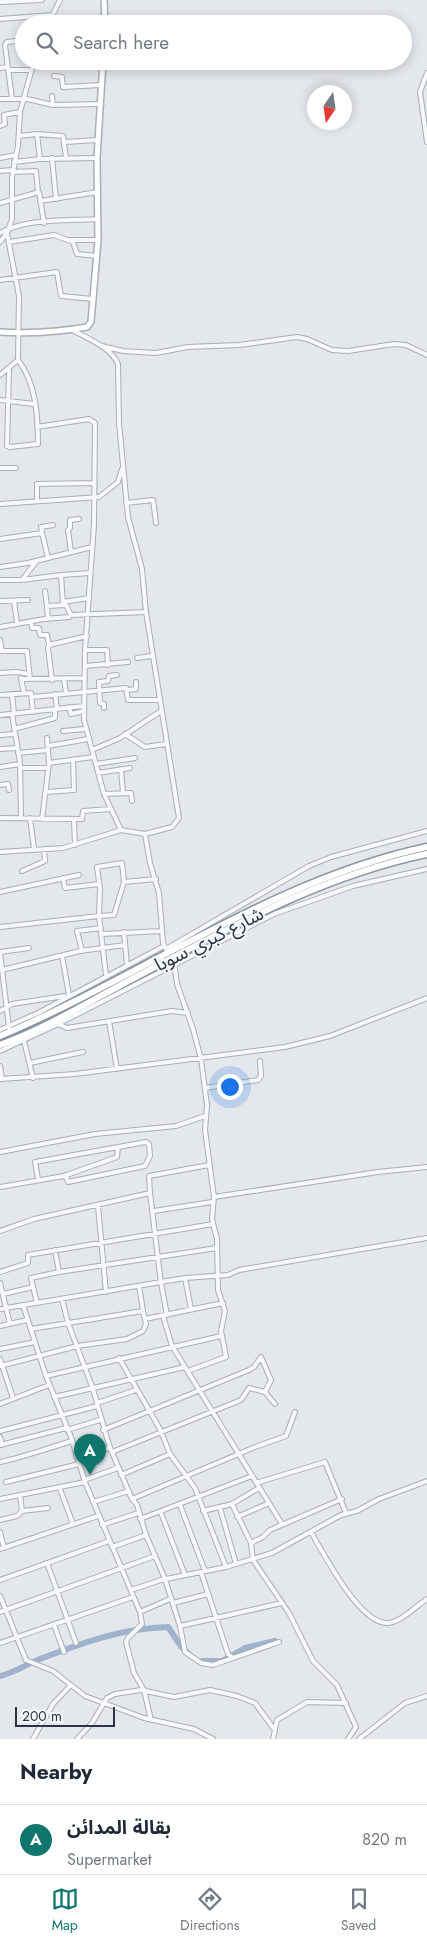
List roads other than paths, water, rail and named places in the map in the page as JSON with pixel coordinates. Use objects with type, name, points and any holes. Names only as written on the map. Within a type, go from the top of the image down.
[{"type":"highway","name":"شارع كبري سوبا","points":[[0,1036],[319,879],[380,859],[427,848]]},
{"type":"highway","name":"شارع كبري سوبا","points":[[0,1045],[55,1020],[168,954],[266,910],[318,887],[370,868],[427,854]]},
{"type":"street","points":[[0,2],[42,0]]},
{"type":"street","points":[[53,15],[60,0]]},
{"type":"street","points":[[104,0],[105,15]]},
{"type":"street","points":[[0,20],[15,19]]},
{"type":"street","points":[[12,99],[5,43],[15,41]]},
{"type":"street","points":[[0,68],[15,69]]},
{"type":"street","points":[[0,242],[7,234],[13,213],[12,171],[19,136],[22,99],[32,70]]},
{"type":"street","points":[[0,332],[19,333],[71,329],[90,325],[98,240],[97,158],[102,70]]},
{"type":"street","points":[[427,73],[420,92],[427,142]]},
{"type":"street","points":[[54,76],[62,77],[63,87],[101,85]]},
{"type":"street","points":[[52,96],[53,106]]},
{"type":"street","points":[[0,99],[22,99],[53,106],[100,104]]},
{"type":"street","points":[[0,126],[5,124],[4,115],[20,112]]},
{"type":"street","points":[[19,136],[37,134],[63,136],[66,158]]},
{"type":"street","points":[[37,134],[40,159]]},
{"type":"street","points":[[64,142],[98,140]]},
{"type":"street","points":[[0,158],[16,156]]},
{"type":"street","points":[[14,162],[52,158],[97,158]]},
{"type":"street","points":[[52,158],[56,199]]},
{"type":"street","points":[[0,171],[36,171],[44,223]]},
{"type":"street","points":[[0,203],[38,192]]},
{"type":"street","points":[[40,201],[98,192]]},
{"type":"street","points":[[0,233],[9,228],[44,223],[98,219]]},
{"type":"street","points":[[7,234],[17,279],[18,360],[29,376],[38,444],[7,446],[10,402],[9,370]]},
{"type":"street","points":[[9,242],[54,235],[70,240],[98,240]]},
{"type":"street","points":[[70,240],[77,254],[96,256]]},
{"type":"street","points":[[0,280],[57,273],[61,296],[93,299]]},
{"type":"street","points":[[0,852],[59,849],[121,830],[145,834],[172,827],[179,820],[152,656],[142,569],[133,540],[126,503],[119,423],[118,364],[115,358],[99,345],[71,329]]},
{"type":"street","points":[[99,345],[123,352],[156,353],[188,346],[239,345],[297,337],[307,339],[332,350],[348,351],[394,344],[406,346],[427,355]]},
{"type":"street","points":[[0,375],[9,370],[18,360]]},
{"type":"street","points":[[0,400],[34,404]]},
{"type":"street","points":[[37,427],[93,420],[95,498],[85,650],[84,711],[88,739],[104,794],[121,830]]},
{"type":"street","points":[[0,504],[95,498],[103,495],[118,482],[123,462]]},
{"type":"street","points":[[0,468],[16,468]]},
{"type":"street","points":[[37,502],[37,484],[95,483]]},
{"type":"street","points":[[126,503],[153,500],[156,523]]},
{"type":"street","points":[[70,552],[68,530],[70,528],[70,520],[79,519]]},
{"type":"street","points":[[48,558],[40,527],[53,525]]},
{"type":"street","points":[[0,539],[42,533]]},
{"type":"street","points":[[0,567],[92,547]]},
{"type":"street","points":[[22,580],[38,560]]},
{"type":"street","points":[[0,580],[22,580],[90,573]]},
{"type":"street","points":[[61,575],[63,603],[71,615],[146,612]]},
{"type":"street","points":[[45,591],[48,619]]},
{"type":"street","points":[[47,606],[89,598]]},
{"type":"street","points":[[0,602],[28,600]]},
{"type":"street","points":[[14,601],[17,623]]},
{"type":"street","points":[[0,627],[17,623],[69,617]]},
{"type":"street","points":[[31,621],[32,628],[39,628],[40,635],[48,635],[52,680]]},
{"type":"street","points":[[50,645],[87,636]]},
{"type":"street","points":[[0,640],[1,651],[27,651],[30,679]]},
{"type":"street","points":[[85,650],[107,650],[108,664]]},
{"type":"street","points":[[137,658],[152,656]]},
{"type":"street","points":[[85,666],[128,662]]},
{"type":"street","points":[[0,673],[29,674]]},
{"type":"street","points":[[21,673],[24,693]]},
{"type":"street","points":[[104,708],[104,704],[100,703],[99,682],[108,681],[109,676],[117,675]]},
{"type":"street","points":[[22,679],[85,678]]},
{"type":"street","points":[[64,679],[66,693]]},
{"type":"street","points":[[32,697],[84,691],[136,689],[136,682]]},
{"type":"street","points":[[127,690],[128,700],[159,700]]},
{"type":"street","points":[[0,695],[31,692],[33,712]]},
{"type":"street","points":[[12,694],[14,729],[20,766],[21,817]]},
{"type":"street","points":[[14,729],[56,718],[55,694]]},
{"type":"street","points":[[0,715],[84,706]]},
{"type":"street","points":[[69,707],[71,714],[84,711]]},
{"type":"street","points":[[92,750],[125,734],[161,711]]},
{"type":"street","points":[[63,731],[86,729]]},
{"type":"street","points":[[0,735],[15,734]]},
{"type":"street","points":[[125,734],[145,746],[166,744]]},
{"type":"street","points":[[42,819],[49,766],[47,738]]},
{"type":"street","points":[[18,753],[88,739]]},
{"type":"street","points":[[0,749],[18,748]]},
{"type":"street","points":[[0,767],[49,766],[93,757]]},
{"type":"street","points":[[96,764],[135,758]]},
{"type":"street","points":[[46,792],[74,790],[72,760]]},
{"type":"street","points":[[108,762],[110,771]]},
{"type":"street","points":[[98,773],[130,768]]},
{"type":"street","points":[[121,769],[123,792]]},
{"type":"street","points":[[0,785],[8,784],[9,790]]},
{"type":"street","points":[[104,794],[132,793],[132,801]]},
{"type":"street","points":[[0,818],[82,819],[83,811],[111,809]]},
{"type":"street","points":[[30,818],[34,849]]},
{"type":"street","points":[[74,819],[75,845]]},
{"type":"street","points":[[0,1052],[58,1024],[295,872],[331,857],[427,831]]},
{"type":"street","points":[[145,834],[150,863],[156,879],[162,931],[201,1059],[207,1105],[205,1116],[209,1165],[214,1197],[212,1202],[213,1224],[217,1235],[218,1290],[225,1311],[222,1336],[224,1358],[188,1371]]},
{"type":"street","points":[[22,872],[45,861],[44,849]]},
{"type":"street","points":[[0,927],[99,916],[114,915],[124,882],[122,863],[97,867],[100,889],[99,916],[106,975]]},
{"type":"street","points":[[0,1030],[127,965],[168,954],[353,886],[427,869]]},
{"type":"street","points":[[0,892],[80,875]]},
{"type":"street","points":[[62,878],[65,888],[98,884]]},
{"type":"street","points":[[124,882],[156,879]]},
{"type":"street","points":[[82,951],[77,931],[101,928]]},
{"type":"street","points":[[102,934],[162,931]]},
{"type":"street","points":[[124,932],[127,965]]},
{"type":"street","points":[[2,970],[82,951],[125,945]]},
{"type":"street","points":[[9,1027],[0,952],[29,948]]},
{"type":"street","points":[[62,956],[67,996]]},
{"type":"street","points":[[0,1011],[6,1006],[67,996]]},
{"type":"street","points":[[2,1079],[33,1078],[176,1059],[201,1059],[280,1048],[330,1036],[427,998]]},
{"type":"street","points":[[58,1024],[66,1028],[172,1011],[188,1013]]},
{"type":"street","points":[[110,1021],[117,1068]]},
{"type":"street","points":[[24,1042],[33,1078]]},
{"type":"street","points":[[30,1063],[82,1052]]},
{"type":"street","points":[[205,1088],[258,1080],[261,1076],[260,1061]]},
{"type":"street","points":[[0,1066],[2,1079],[0,1085]]},
{"type":"street","points":[[0,1152],[95,1134],[176,1126],[205,1116]]},
{"type":"street","points":[[38,1179],[35,1162],[148,1143],[151,1153],[145,1166],[68,1182],[65,1175]]},
{"type":"street","points":[[0,1187],[65,1175],[117,1157],[118,1147]]},
{"type":"street","points":[[209,1165],[149,1176],[161,1283],[172,1346],[282,1524]]},
{"type":"street","points":[[214,1197],[378,1172],[427,1167]]},
{"type":"street","points":[[0,1231],[34,1219],[150,1193]]},
{"type":"street","points":[[154,1211],[212,1202]]},
{"type":"street","points":[[98,1206],[106,1292]]},
{"type":"street","points":[[0,1272],[28,1263],[28,1255],[213,1224]]},
{"type":"street","points":[[0,1309],[185,1278],[217,1274],[228,1275],[239,1270],[427,1238]]},
{"type":"street","points":[[37,1303],[32,1278],[59,1272],[217,1248]]},
{"type":"street","points":[[55,1250],[59,1272]]},
{"type":"street","points":[[185,1278],[191,1309]]},
{"type":"street","points":[[0,1282],[10,1324]]},
{"type":"street","points":[[1,1365],[39,1354],[133,1337],[145,1328],[139,1286]]},
{"type":"street","points":[[3,1294],[33,1287]]},
{"type":"street","points":[[62,1299],[68,1323],[93,1388],[100,1420],[111,1450],[132,1499],[137,1506],[146,1535],[165,1579],[180,1626],[185,1652],[195,1661],[213,1665],[279,1642]]},
{"type":"street","points":[[145,1320],[222,1303]]},
{"type":"street","points":[[23,1305],[46,1376],[72,1441],[84,1481],[140,1612],[142,1624],[126,1642],[134,1672],[144,1690],[151,1720]]},
{"type":"street","points":[[31,1329],[143,1311]]},
{"type":"street","points":[[0,1326],[27,1320]]},
{"type":"street","points":[[46,1376],[222,1336]]},
{"type":"street","points":[[0,1350],[35,1342]]},
{"type":"street","points":[[104,1430],[254,1368],[261,1357],[271,1382],[265,1392]]},
{"type":"street","points":[[119,1358],[150,1412],[170,1454],[187,1475],[199,1498],[226,1567]]},
{"type":"street","points":[[0,1359],[13,1398]]},
{"type":"street","points":[[54,1397],[185,1367]]},
{"type":"street","points":[[0,1404],[50,1385]]},
{"type":"street","points":[[76,1456],[111,1450],[161,1434],[241,1400],[249,1388],[265,1392],[275,1404]]},
{"type":"street","points":[[0,1431],[97,1404],[136,1390]]},
{"type":"street","points":[[132,1499],[288,1435],[295,1412]]},
{"type":"street","points":[[0,1437],[1,1445],[100,1420]]},
{"type":"street","points":[[0,1462],[24,1457],[32,1452],[72,1441]]},
{"type":"street","points":[[121,1475],[170,1454]]},
{"type":"street","points":[[256,1483],[325,1462],[342,1499],[346,1513]]},
{"type":"street","points":[[6,1482],[79,1464]]},
{"type":"street","points":[[0,1499],[60,1489],[118,1468]]},
{"type":"street","points":[[140,1519],[161,1513],[252,1476]]},
{"type":"street","points":[[131,1590],[165,1579],[253,1560],[280,1549],[346,1513],[357,1511],[378,1499],[427,1481]]},
{"type":"street","points":[[204,1511],[232,1504],[259,1488]]},
{"type":"street","points":[[60,1489],[73,1524]]},
{"type":"street","points":[[93,1502],[130,1491]]},
{"type":"street","points":[[20,1495],[22,1511]]},
{"type":"street","points":[[251,1543],[282,1524],[342,1499]]},
{"type":"street","points":[[237,1517],[270,1503]]},
{"type":"street","points":[[232,1504],[251,1543],[253,1560],[289,1613],[313,1661],[337,1685],[346,1703],[356,1727],[348,1739]]},
{"type":"street","points":[[180,1505],[228,1654],[233,1658]]},
{"type":"street","points":[[0,1520],[17,1516],[22,1511],[48,1508]]},
{"type":"street","points":[[220,1508],[236,1564]]},
{"type":"street","points":[[102,1525],[138,1513]]},
{"type":"street","points":[[161,1513],[185,1575]]},
{"type":"street","points":[[0,1532],[2,1548],[98,1516]]},
{"type":"street","points":[[311,1532],[340,1580],[364,1612],[372,1618],[383,1623],[392,1622],[427,1599]]},
{"type":"street","points":[[112,1547],[146,1535]]},
{"type":"street","points":[[0,1580],[109,1541]]},
{"type":"street","points":[[0,1612],[155,1556]]},
{"type":"street","points":[[47,1563],[76,1643]]},
{"type":"street","points":[[140,1612],[172,1601],[208,1594]]},
{"type":"street","points":[[0,1596],[26,1660],[53,1671],[85,1696],[151,1720],[186,1726],[213,1739]]},
{"type":"street","points":[[0,1643],[133,1597]]},
{"type":"street","points":[[180,1626],[282,1603]]},
{"type":"street","points":[[54,1625],[64,1652]]},
{"type":"street","points":[[33,1739],[53,1704],[70,1686]]},
{"type":"street","points":[[77,1739],[92,1723],[104,1703],[115,1694],[144,1690],[174,1697],[210,1690],[237,1696],[255,1702],[274,1729]]},
{"type":"street","points":[[359,1739],[405,1703],[427,1696]]},
{"type":"street","points":[[273,1739],[277,1720],[307,1702],[346,1703]]},
{"type":"waterway","points":[[0,1676],[87,1642],[118,1633],[151,1628],[168,1627],[180,1645],[189,1654]]},
{"type":"waterway","points":[[202,1661],[222,1661],[245,1648],[275,1641]]},
{"type":"place","name":"بقالة المدائن","points":[[90,1475]]}]
